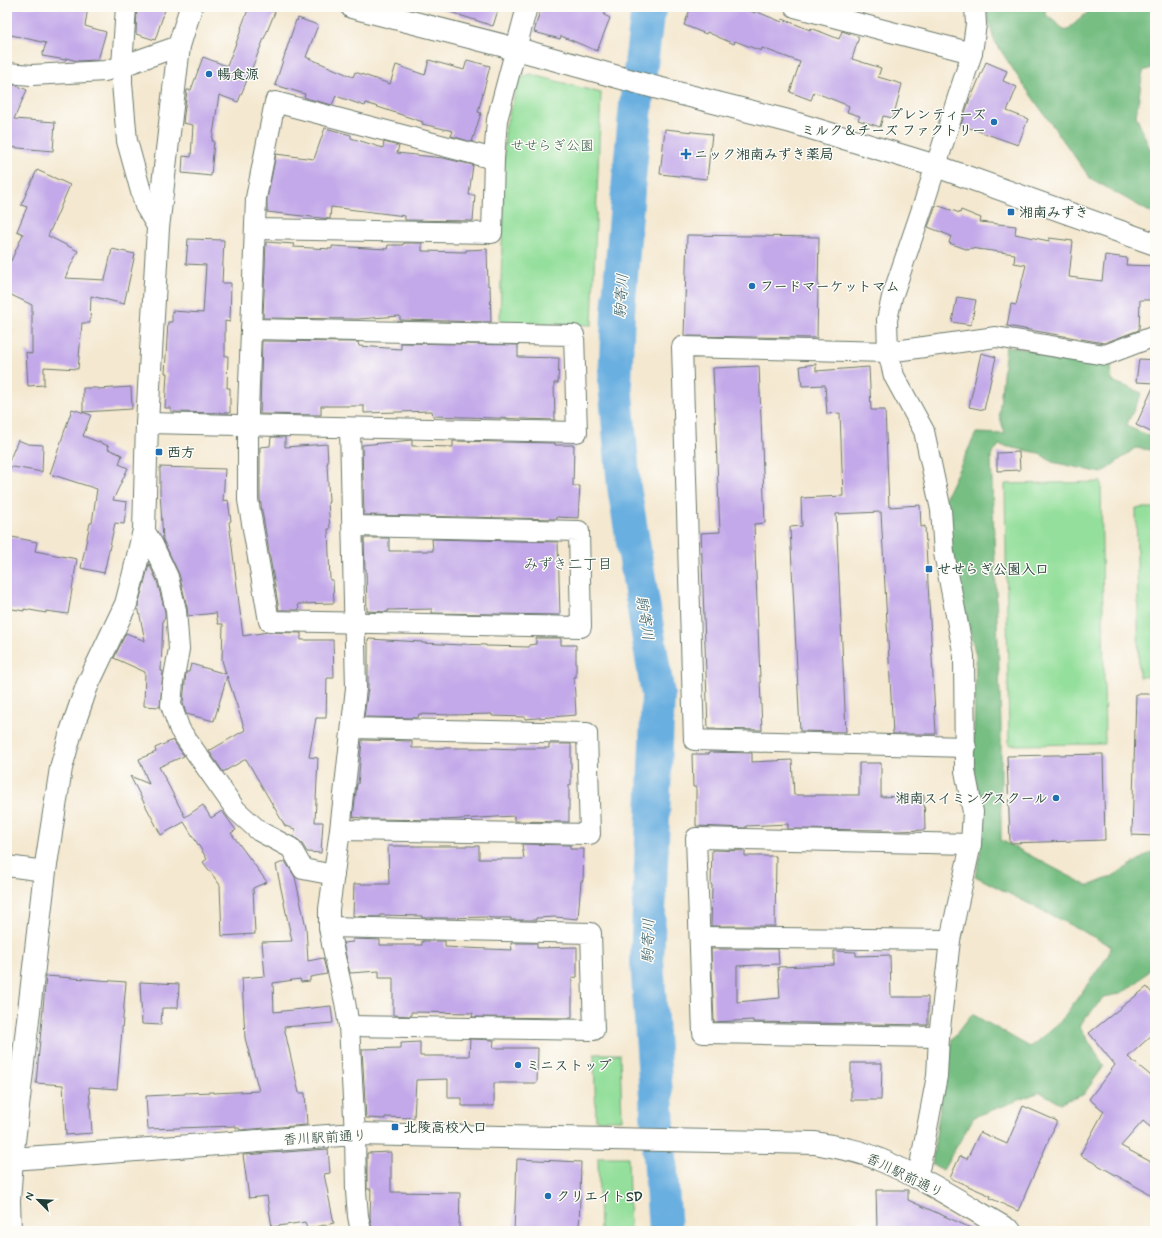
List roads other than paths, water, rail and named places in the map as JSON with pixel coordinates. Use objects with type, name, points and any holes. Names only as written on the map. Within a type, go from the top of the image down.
[{"type":"street","points":[[126,7],[122,83],[127,141],[145,206],[158,228]]},
{"type":"street","points":[[10,1231],[9,1202],[12,1159],[45,871],[61,768],[87,686],[126,604],[144,530],[147,423],[158,228],[179,46],[191,7]]},
{"type":"street","points":[[352,7],[788,121],[936,166],[1155,244]]},
{"type":"street","points":[[255,229],[492,233],[494,159],[497,120],[527,7]]},
{"type":"street","points":[[795,7],[972,53]]},
{"type":"street","points":[[916,1178],[920,1165],[937,1076],[939,1037],[950,940],[971,844],[973,812],[965,771],[966,747],[964,656],[944,553],[941,510],[924,431],[894,376],[888,352],[887,320],[892,297],[972,53],[976,24],[975,7]]},
{"type":"street","points":[[7,73],[32,76],[105,71],[179,46]]},
{"type":"street","points":[[352,526],[579,531],[581,627],[268,621],[248,500],[248,426],[256,198],[275,102],[494,159]]},
{"type":"street","points":[[147,423],[577,432],[574,335],[251,329]]},
{"type":"street","points":[[966,747],[694,740],[682,347],[888,352],[996,337],[1105,355],[1155,336]]},
{"type":"street","points":[[350,428],[356,688],[340,830],[329,909],[330,927],[349,1026],[355,1134],[356,1191],[361,1231]]},
{"type":"street","points":[[144,530],[168,577],[176,610],[179,649],[173,682],[171,705],[180,730],[236,810],[259,831],[291,848],[302,869],[334,875]]},
{"type":"street","points":[[340,830],[590,834],[587,734],[352,728]]},
{"type":"street","points":[[939,1037],[703,1033],[696,838],[971,844]]},
{"type":"street","points":[[7,866],[45,871]]},
{"type":"street","points":[[330,927],[592,933],[594,1030],[349,1026]]},
{"type":"street","points":[[700,937],[950,940]]},
{"type":"street","name":"香川駅前通り","points":[[12,1159],[355,1134],[815,1143],[847,1149],[877,1158],[916,1178],[1010,1231]]},
{"type":"waterway","name":"駒寄川","points":[[650,7],[647,16],[636,105],[629,178],[618,313],[615,383],[624,487],[658,695],[647,960],[665,1231]]},
{"type":"place","name":"暢食源","points":[[209,74]]},
{"type":"place","name":"プレンティーズ ミルク＆チーズ ファクトリー","points":[[994,122]]},
{"type":"place","name":"ニック湘南みずき薬局","points":[[686,154]]},
{"type":"place","name":"湘南みずき","points":[[1011,212]]},
{"type":"place","name":"フードマーケットマム","points":[[752,286]]},
{"type":"place","name":"西方","points":[[159,452]]},
{"type":"place","name":"せせらぎ公園入口","points":[[929,569]]},
{"type":"place","name":"湘南スイミングスクール","points":[[1056,798]]},
{"type":"place","name":"ミニストップ","points":[[518,1065]]},
{"type":"place","name":"北陵高校入口","points":[[395,1127]]},
{"type":"place","name":"クリエイトSD","points":[[548,1196]]},
{"type":"district","name":"みずき二丁目","points":[[568,564]]},
{"type":"park label","name":"せせらぎ公園","points":[[552,145]]}]
